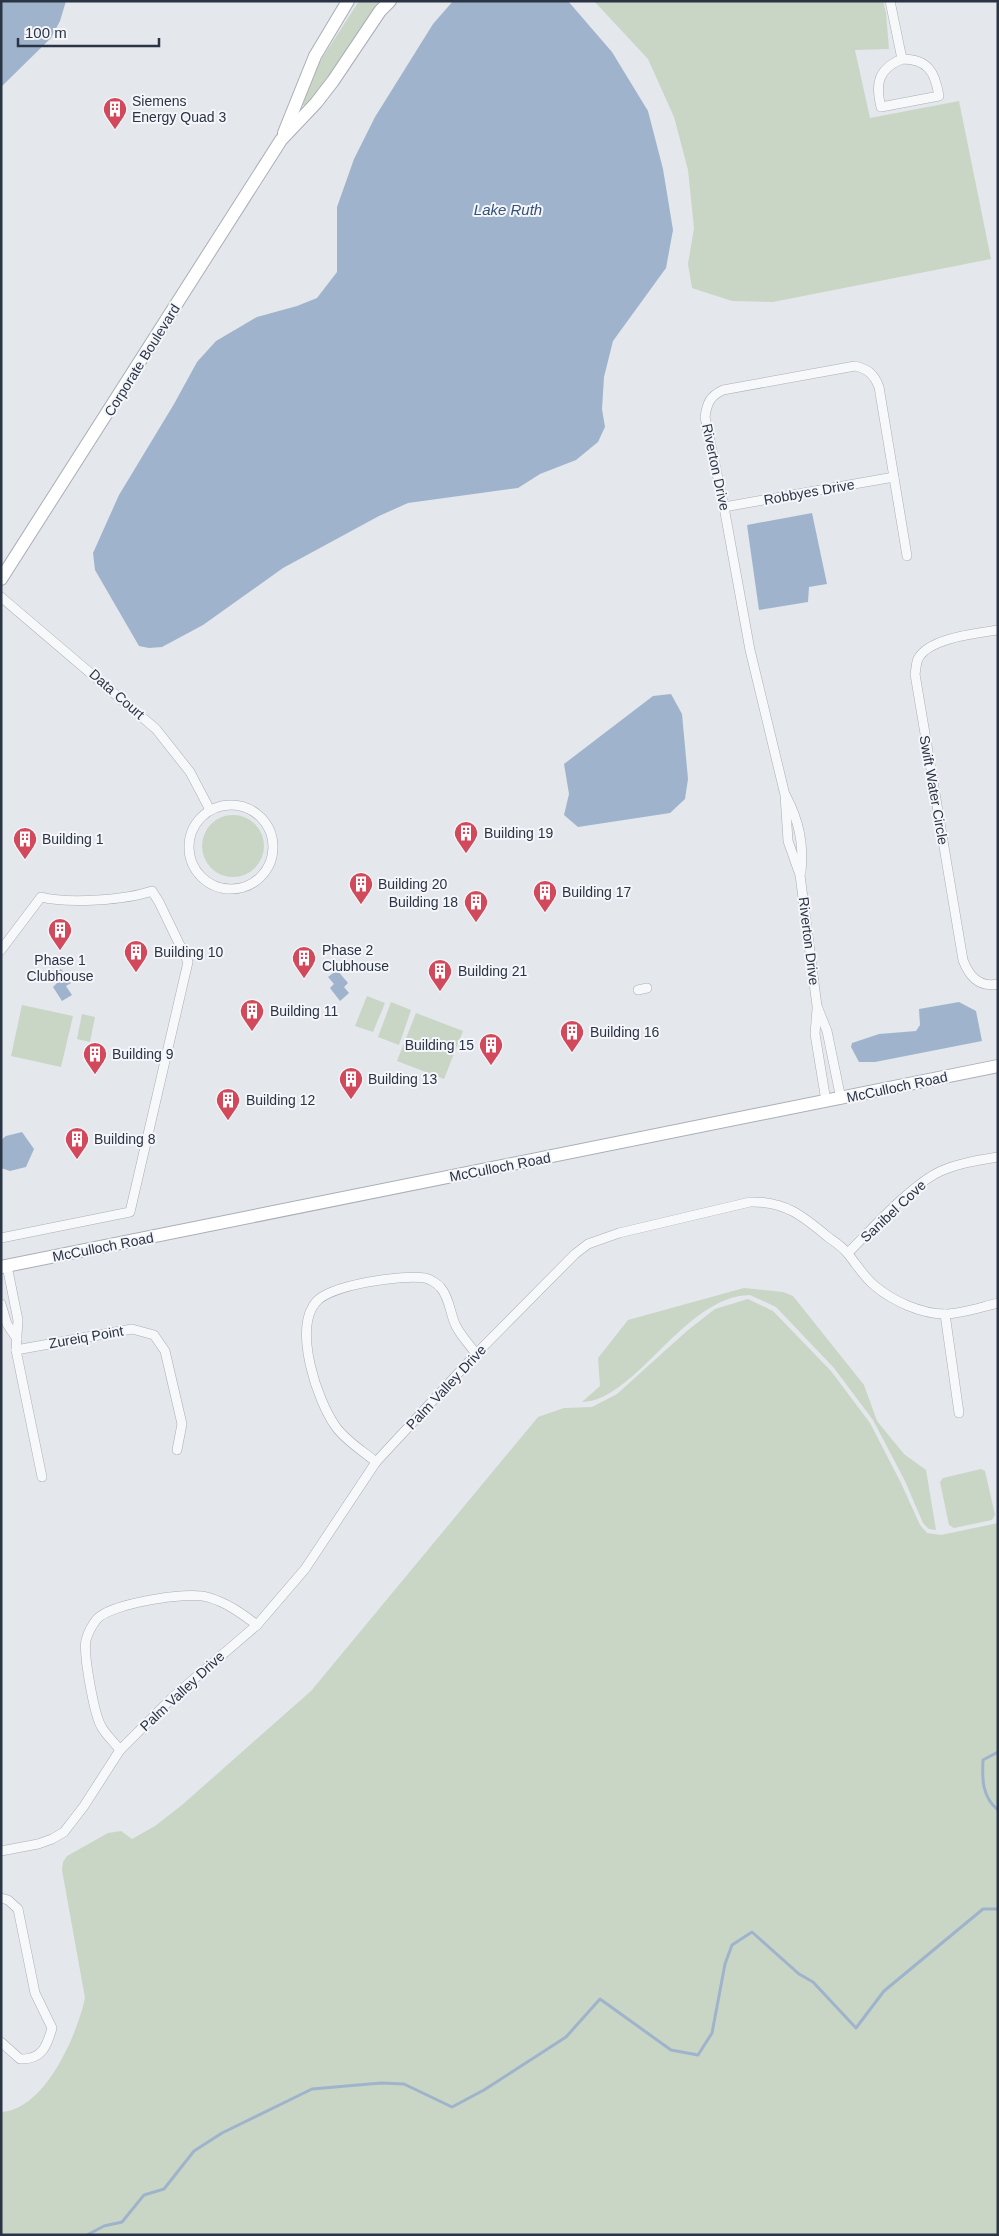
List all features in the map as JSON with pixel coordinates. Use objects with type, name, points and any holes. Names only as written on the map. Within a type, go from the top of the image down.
[{"type":"street","name":"Corporate Boulevard","points":[[281,140],[315,56],[348,1]]},
{"type":"street","name":"Corporate Boulevard","points":[[1,579],[281,140],[321,96],[380,11],[390,1]]},
{"type":"street","points":[[890,1],[902,59]]},
{"type":"street","points":[[902,59],[919,61],[932,72],[936,80],[939,96],[881,107],[878,94],[879,82],[883,72],[891,64],[902,59]]},
{"type":"street","name":"Riverton Drive","points":[[800,875],[788,841],[785,794],[750,650],[724,507],[705,417],[707,404],[714,394],[724,390],[855,366],[867,368],[879,387],[907,556]]},
{"type":"street","name":"Robbyes Drive","points":[[724,507],[894,477]]},
{"type":"street","name":"Data Court","points":[[1,597],[156,729],[190,772],[210,810]]},
{"type":"street","name":"Swift Water Circle","points":[[998,630],[951,638],[931,646],[918,658],[915,674],[963,960],[968,974],[978,981],[991,986],[998,984]]},
{"type":"street","name":"Riverton Drive","points":[[785,794],[796,816],[801,837],[800,875],[818,1006],[827,1031],[840,1098]]},
{"type":"street","points":[[237,805],[251,810],[263,819],[270,831],[274,845],[272,860],[265,873],[255,883],[239,889],[224,889],[210,884],[199,875],[192,865],[188,847],[191,832],[199,820],[210,810],[222,806],[237,805]]},
{"type":"street","points":[[1,950],[41,897],[56,901],[136,897],[152,891],[188,962],[130,1212],[1,1238]]},
{"type":"street","points":[[638,990],[647,988]]},
{"type":"street","name":"Riverton Drive","points":[[818,1006],[814,1034],[826,1101]]},
{"type":"street","name":"McCulloch Road","points":[[4,1267],[998,1066]]},
{"type":"street","name":"Sanibel Cove","points":[[848,1253],[924,1180],[942,1170],[969,1161],[998,1157]]},
{"type":"street","name":"Palm Valley Drive","points":[[1,1851],[45,1841],[64,1832],[84,1806],[120,1750],[174,1696],[257,1624],[305,1569],[376,1462],[476,1354],[575,1254],[588,1244],[619,1233],[750,1202],[760,1202],[777,1205],[800,1214],[848,1253],[856,1266],[876,1286],[898,1301],[919,1309],[945,1314],[998,1303]]},
{"type":"street","points":[[4,1267],[18,1320],[16,1350],[42,1477]]},
{"type":"street","points":[[376,1462],[344,1437],[322,1402],[314,1374],[307,1336],[307,1322],[315,1302],[323,1295],[353,1285],[409,1276],[427,1278],[441,1287],[450,1304],[456,1327],[476,1354]]},
{"type":"street","points":[[15,1304],[2,1305],[7,1324],[17,1339]]},
{"type":"street","points":[[945,1314],[958,1413]]},
{"type":"street","name":"Zureiq Point","points":[[16,1350],[132,1329],[154,1335],[165,1351],[182,1424],[176,1450]]},
{"type":"street","points":[[120,1750],[101,1726],[93,1703],[85,1652],[86,1640],[98,1618],[117,1609],[137,1603],[189,1594],[207,1596],[235,1608],[257,1624]]},
{"type":"street","points":[[1,1898],[8,1900],[18,1909],[35,1993],[52,2028],[46,2046],[39,2055],[29,2060],[20,2059],[1,2042]]},
{"type":"green space","points":[[359,1],[383,1],[307,105],[301,105],[319,63]]},
{"type":"green space","points":[[594,1],[883,1],[889,49],[855,50],[870,118],[959,101],[991,259],[773,302],[732,301],[692,288],[688,264],[694,228],[688,170],[674,117],[648,59]]},
{"type":"green space","points":[[233,815],[250,820],[255,824],[259,829],[264,846],[259,863],[255,868],[250,872],[233,877],[216,872],[211,868],[207,863],[202,846],[207,829],[211,824],[216,820]]},
{"type":"green space","points":[[367,996],[385,1003],[373,1032],[355,1026]]},
{"type":"green space","points":[[391,1002],[411,1010],[399,1045],[378,1037]]},
{"type":"green space","points":[[22,1005],[73,1016],[61,1067],[11,1056]]},
{"type":"green space","points":[[416,1013],[463,1031],[444,1079],[397,1061]]},
{"type":"green space","points":[[82,1014],[95,1017],[90,1042],[77,1039]]},
{"type":"green space","points":[[744,1288],[783,1292],[793,1296],[864,1385],[877,1421],[904,1454],[926,1470],[936,1530],[929,1529],[923,1523],[905,1481],[873,1420],[834,1368],[776,1307],[750,1295],[726,1300],[704,1312],[682,1329],[622,1385],[602,1397],[582,1402],[600,1386],[598,1358],[628,1320]]},
{"type":"green space","points":[[748,1299],[773,1311],[831,1371],[870,1423],[920,1525],[927,1533],[941,1535],[998,1523],[998,2235],[1,2235],[1,2112],[17,2108],[32,2099],[45,2085],[67,2050],[85,1998],[62,1870],[63,1862],[67,1856],[108,1833],[121,1831],[132,1839],[155,1826],[182,1805],[311,1691],[538,1417],[564,1408],[592,1407],[617,1394],[688,1330],[715,1309]]},
{"type":"green space","points":[[981,1469],[985,1471],[995,1515],[992,1520],[954,1528],[949,1525],[940,1482],[943,1478]]},
{"type":"water","points":[[1,1],[66,1],[60,21],[51,38],[1,87]]},
{"type":"water","name":"Lake Ruth","points":[[453,1],[568,1],[612,52],[648,111],[663,169],[673,230],[666,268],[613,341],[604,377],[602,409],[605,427],[598,442],[576,460],[540,474],[518,488],[408,503],[379,516],[283,568],[203,625],[162,647],[149,648],[139,646],[95,570],[93,553],[119,495],[197,362],[216,341],[257,317],[297,306],[317,298],[337,272],[337,207],[354,159],[375,117],[433,24]]},
{"type":"water","points":[[812,513],[827,584],[809,587],[808,602],[759,610],[747,525]]},
{"type":"water","points":[[671,694],[682,714],[688,779],[685,799],[670,813],[578,827],[564,815],[569,794],[564,764],[653,696]]},
{"type":"water","points":[[61,969],[71,983],[66,986],[72,995],[62,1001],[53,987],[57,983],[52,976]]},
{"type":"water","points":[[337,970],[348,983],[344,987],[349,993],[340,1001],[330,988],[334,984],[328,977]]},
{"type":"water","points":[[959,1002],[976,1011],[982,1041],[875,1062],[859,1062],[851,1047],[852,1043],[879,1034],[916,1031],[920,1025],[919,1009]]},
{"type":"water","points":[[22,1132],[34,1149],[26,1167],[10,1171],[1,1168],[1,1140],[6,1136]]},
{"type":"waterway","points":[[998,1752],[983,1760],[984,1787],[989,1799],[998,1810]]},
{"type":"waterway","points":[[87,2235],[104,2226],[122,2222],[144,2195],[164,2189],[194,2151],[222,2133],[312,2089],[381,2083],[404,2084],[452,2107],[484,2090],[566,2037],[600,1999],[671,2050],[698,2055],[712,2033],[725,1964],[732,1945],[752,1932],[799,1974],[813,1982],[856,2028],[884,1991],[983,1909],[998,1909]]},
{"type":"place","name":"Siemens Energy Quad 3","points":[[115,130]]},
{"type":"place","name":"Building 19","points":[[466,854]]},
{"type":"place","name":"Building 1","points":[[25,860]]},
{"type":"place","name":"Building 20","points":[[361,905]]},
{"type":"place","name":"Building 17","points":[[545,913]]},
{"type":"place","name":"Building 18","points":[[476,923]]},
{"type":"place","name":"Phase 1 Clubhouse","points":[[60,951]]},
{"type":"place","name":"Building 10","points":[[136,973]]},
{"type":"place","name":"Phase 2 Clubhouse","points":[[304,979]]},
{"type":"place","name":"Building 21","points":[[440,992]]},
{"type":"place","name":"Building 11","points":[[252,1032]]},
{"type":"place","name":"Building 16","points":[[572,1053]]},
{"type":"place","name":"Building 15","points":[[491,1066]]},
{"type":"place","name":"Building 9","points":[[95,1075]]},
{"type":"place","name":"Building 13","points":[[351,1100]]},
{"type":"place","name":"Building 12","points":[[228,1121]]},
{"type":"place","name":"Building 8","points":[[77,1160]]}]
